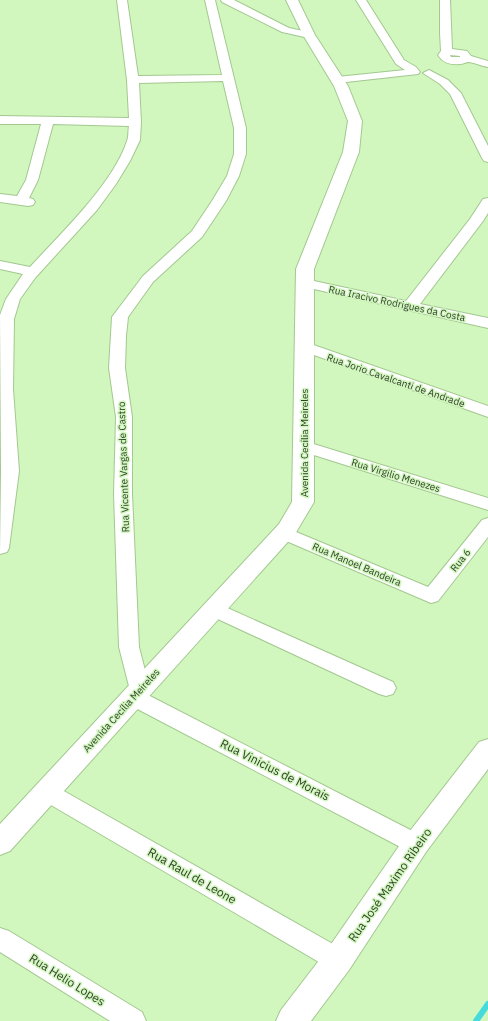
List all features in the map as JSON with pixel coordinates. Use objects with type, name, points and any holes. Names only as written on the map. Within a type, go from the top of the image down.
[{"type":"street","points":[[0,548],[10,471],[5,389],[5,308],[33,272],[92,207],[110,184],[124,161],[134,140],[135,122],[133,80],[122,0]]},
{"type":"street","name":"Rua Vicente Vargas de Castro","points":[[137,694],[129,647],[123,494],[124,417],[117,368],[118,330],[120,317],[148,278],[197,234],[220,201],[233,176],[240,154],[240,128],[210,0]]},
{"type":"street","points":[[226,0],[286,30],[309,35]]},
{"type":"street","name":"Avenida Cecília Meireles","points":[[0,843],[283,533],[303,502],[305,269],[351,152],[355,121],[337,80],[309,35],[292,0]]},
{"type":"street","points":[[361,0],[400,62],[413,70],[421,74],[430,70],[447,56],[463,53],[468,58],[488,64]]},
{"type":"street","points":[[445,0],[447,56]]},
{"type":"street","points":[[337,80],[413,70]]},
{"type":"street","points":[[430,70],[454,93],[488,158]]},
{"type":"street","points":[[133,80],[228,78]]},
{"type":"street","points":[[0,120],[135,122]]},
{"type":"street","points":[[0,198],[24,201],[32,180],[48,121]]},
{"type":"street","points":[[410,306],[476,221],[488,202]]},
{"type":"street","points":[[0,265],[33,272]]},
{"type":"street","name":"Rua Iracivo Rodrigues da Costa","points":[[305,283],[488,323]]},
{"type":"street","name":"Rua Jorio Cavalcanti de Andrade","points":[[305,348],[488,412]]},
{"type":"street","name":"Rua Virgilio Menezes","points":[[304,446],[488,504]]},
{"type":"street","name":"Rua 6","points":[[432,596],[488,524]]},
{"type":"street","name":"Rua Manoel Bandeira","points":[[283,533],[432,596]]},
{"type":"street","points":[[214,609],[386,688]]},
{"type":"street","name":"Rua Vinicius de Morais","points":[[137,694],[416,844]]},
{"type":"street","name":"Rua José Maximo Ribeiro","points":[[292,1021],[338,960],[416,844],[488,749]]},
{"type":"street","name":"Rua Raul de Leone","points":[[47,792],[338,960]]},
{"type":"street","name":"Rua Helio Lopes","points":[[0,939],[133,1021]]},
{"type":"waterway","points":[[476,1021],[488,1004]]}]
